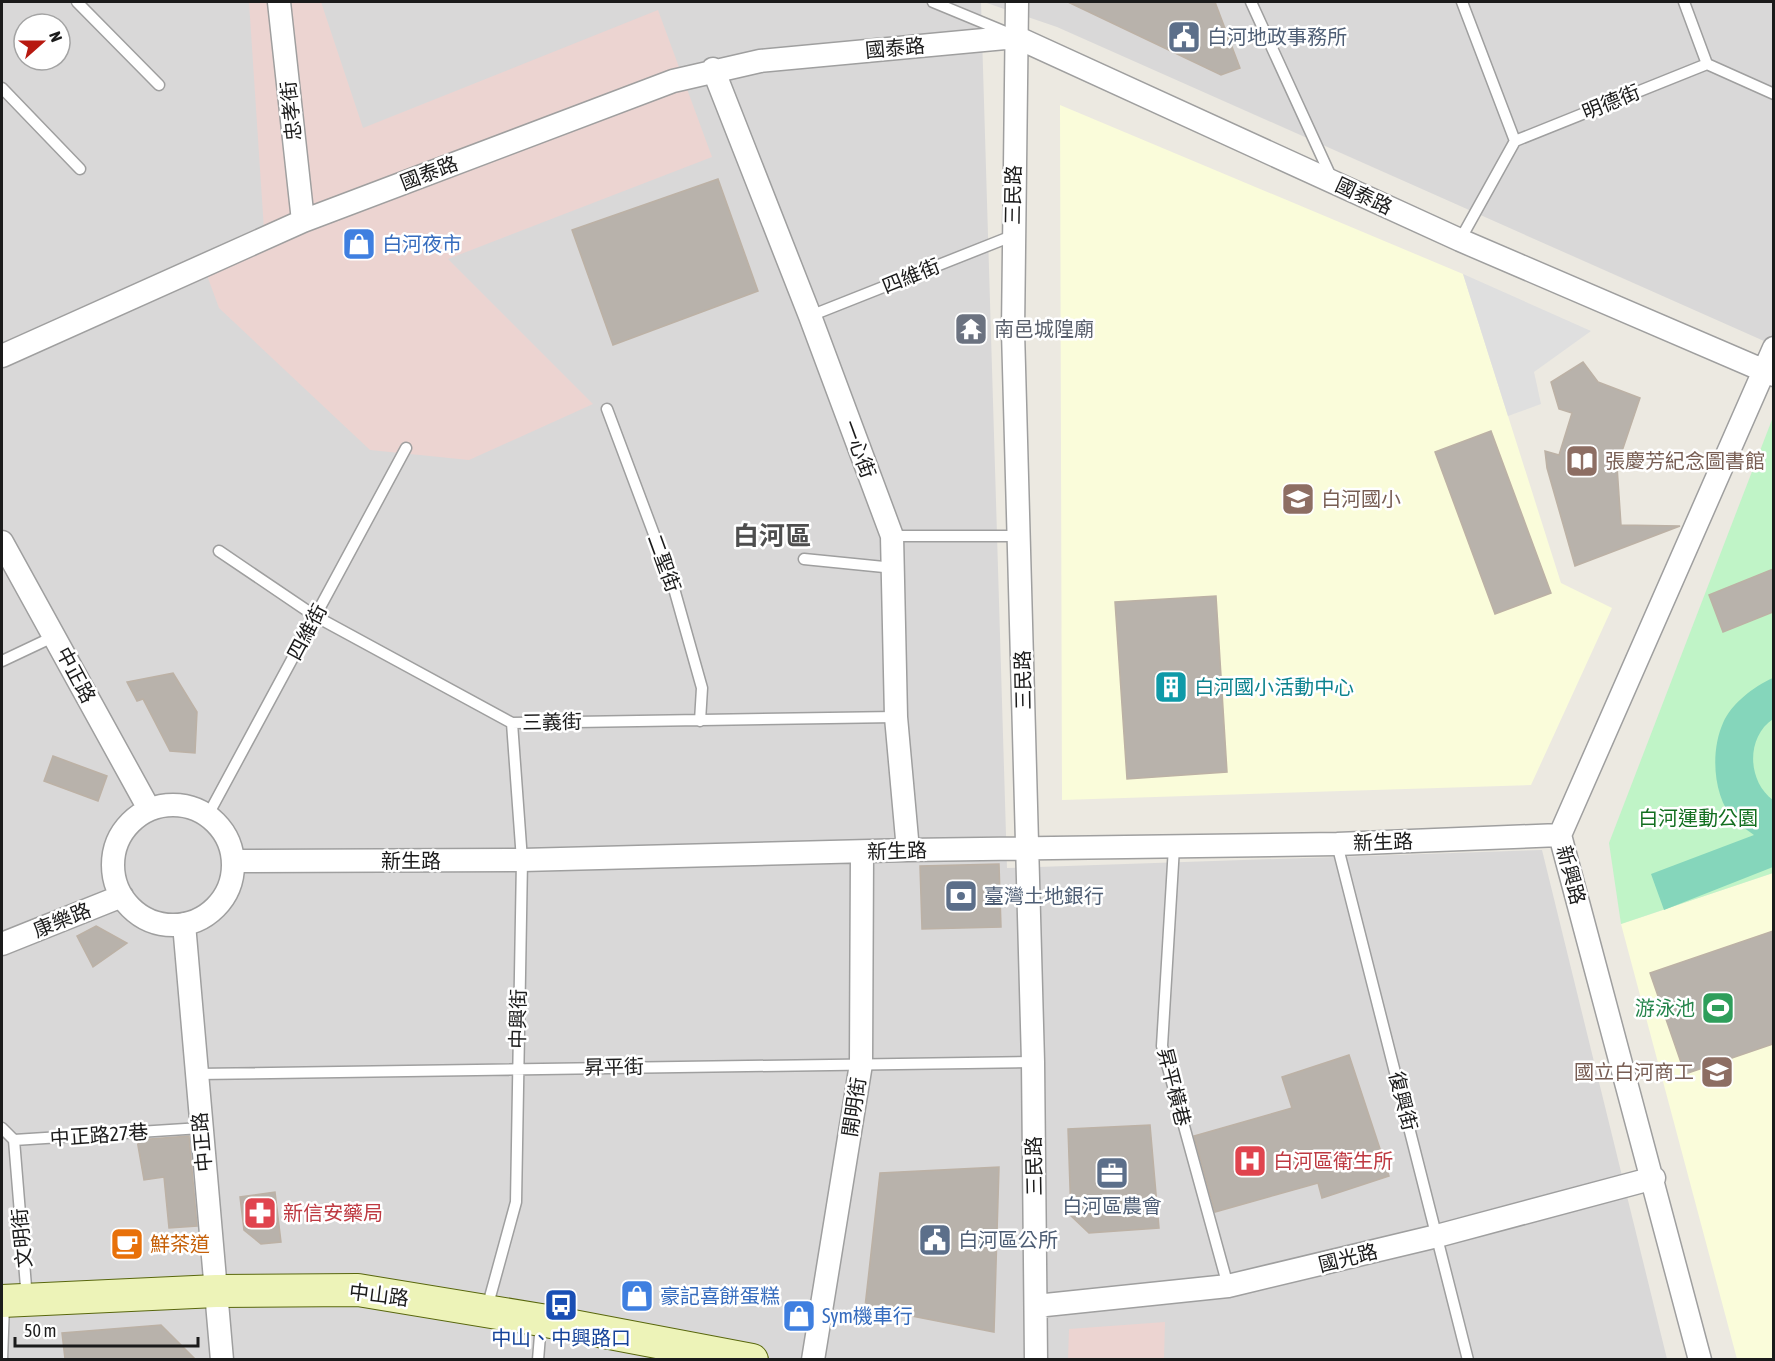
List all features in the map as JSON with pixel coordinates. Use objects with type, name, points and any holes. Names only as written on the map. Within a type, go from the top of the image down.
[{"type":"street","name":"忠孝街","points":[[279,2],[303,221]]},
{"type":"street","name":"三民路","points":[[1017,2],[1012,236],[1014,398],[1020,536],[1033,1062],[1036,1359]]},
{"type":"street","name":"國泰路","points":[[2,356],[303,221],[672,81],[713,69],[760,60],[1016,37],[1460,240],[1768,372]]},
{"type":"street","name":"一心街","points":[[713,69],[810,316],[892,536],[896,717],[908,850]]},
{"type":"street","name":"新興路","points":[[1700,1359],[1654,1178],[1560,835],[1768,372],[1773,348]]},
{"type":"street","name":"中正路","points":[[2,542],[148,809]]},
{"type":"street","points":[[179,804],[208,815],[221,828],[230,844],[233,861],[229,887],[215,909],[200,919],[184,924],[166,925],[148,920],[133,910],[122,896],[115,881],[113,863],[115,846],[123,831],[134,818],[148,809],[179,804]]},
{"type":"street","name":"新生路","points":[[233,861],[522,860],[862,853],[908,850],[1337,844],[1560,835]]},
{"type":"street","name":"開明街","points":[[813,1359],[861,1064],[862,853]]},
{"type":"street","name":"康樂路","points":[[2,944],[122,896]]},
{"type":"street","name":"中正路","points":[[184,924],[195,1074],[222,1359]]},
{"type":"street","name":"國光路","points":[[1036,1306],[1228,1286],[1437,1236],[1654,1178]]},
{"type":"street","name":"中山路","points":[[11,1300],[216,1291],[358,1290],[541,1320],[752,1359]]},
{"type":"lane","points":[[77,2],[159,85]]},
{"type":"lane","points":[[933,2],[1016,37]]},
{"type":"lane","points":[[1251,2],[1334,182]]},
{"type":"lane","points":[[1460,240],[1515,141],[1462,2]]},
{"type":"lane","points":[[1684,2],[1707,64],[1773,94]]},
{"type":"lane","name":"明德街","points":[[1515,141],[1707,64]]},
{"type":"lane","points":[[2,88],[80,169]]},
{"type":"lane","name":"四維街","points":[[810,316],[1012,236]]},
{"type":"lane","name":"二聖街","points":[[607,409],[673,585],[702,688],[700,721]]},
{"type":"lane","name":"四維街","points":[[208,815],[406,448]]},
{"type":"lane","points":[[892,536],[1020,536]]},
{"type":"lane","name":"三義街","points":[[219,551],[315,616],[512,723],[896,717]]},
{"type":"lane","points":[[804,559],[894,568]]},
{"type":"lane","points":[[2,661],[55,636]]},
{"type":"lane","name":"中興街","points":[[486,1311],[516,1202],[522,860],[512,723]]},
{"type":"lane","name":"復興街","points":[[1337,844],[1468,1359]]},
{"type":"lane","name":"昇平橫巷","points":[[1174,847],[1162,1046],[1228,1286]]},
{"type":"lane","name":"昇平街","points":[[195,1074],[1033,1062]]},
{"type":"lane","points":[[2,1128],[14,1140]]},
{"type":"lane","name":"中正路27巷","points":[[14,1140],[201,1128]]},
{"type":"lane","name":"文明街","points":[[2,1359],[11,1300],[14,1140]]},
{"type":"lane","points":[[538,1359],[541,1320]]},
{"type":"shaded area","points":[[2,2],[981,2],[1007,868],[1542,850],[1667,1359],[2,1360]]},
{"type":"shaded area","name":"白河夜市","points":[[249,2],[321,2],[363,128],[658,10],[712,157],[448,259],[593,404],[469,460],[370,450],[219,308],[201,259],[264,230]]},
{"type":"shaded area","points":[[984,2],[1773,2],[1773,345],[1057,27]]},
{"type":"shaded area","name":"白河國小","points":[[1060,105],[1463,274],[1561,583],[1612,608],[1531,785],[1062,800]]},
{"type":"shaded area","points":[[1463,274],[1591,331],[1534,372],[1541,404],[1508,416]]},
{"type":"shaded area","name":"國立白河商工","points":[[1773,873],[1773,1359],[1737,1359],[1621,924]]},
{"type":"shaded area","points":[[1165,1322],[1164,1359],[1068,1359],[1069,1329]]},
{"type":"green space","name":"白河運動公園","points":[[1773,417],[1773,873],[1621,924],[1609,843]]},
{"type":"green space","points":[[1773,678],[1773,719],[1758,737],[1753,759],[1758,782],[1773,800],[1773,867],[1664,910],[1651,874],[1754,835],[1735,821],[1722,800],[1716,774],[1716,747],[1723,723],[1732,709],[1751,691]]},
{"type":"building","name":"白河地政事務所","points":[[1068,2],[1215,2],[1240,68],[1221,75]]},
{"type":"building","points":[[718,179],[758,291],[613,345],[572,230]]},
{"type":"building","name":"張慶芳紀念圖書館","points":[[1583,362],[1598,382],[1640,398],[1617,466],[1621,525],[1680,526],[1575,566],[1547,468],[1545,451],[1559,455],[1572,413],[1559,409],[1551,382]]},
{"type":"building","points":[[1491,431],[1551,593],[1495,614],[1435,452]]},
{"type":"building","points":[[1773,569],[1773,612],[1723,632],[1709,595]]},
{"type":"building","name":"白河國小活動中心","points":[[1216,596],[1227,772],[1127,779],[1115,602]]},
{"type":"building","points":[[173,673],[197,712],[195,753],[170,751],[143,699],[137,701],[127,682]]},
{"type":"building","points":[[53,756],[107,776],[98,801],[44,781]]},
{"type":"building","name":"臺灣土地銀行","points":[[999,864],[1001,927],[922,929],[920,866]]},
{"type":"building","points":[[96,926],[127,943],[93,967],[77,936]]},
{"type":"building","name":"游泳池","points":[[1773,931],[1773,1044],[1685,1074],[1650,973]]},
{"type":"building","points":[[1349,1055],[1389,1176],[1322,1198],[1318,1183],[1215,1212],[1194,1136],[1292,1108],[1282,1077]]},
{"type":"building","name":"白河區農會","points":[[1150,1125],[1159,1228],[1089,1233],[1071,1216],[1068,1129]]},
{"type":"building","points":[[189,1136],[197,1226],[169,1228],[164,1177],[144,1180],[137,1140]]},
{"type":"building","name":"白河區公所","points":[[999,1167],[994,1332],[865,1307],[880,1173]]},
{"type":"building","name":"新信安藥局","points":[[275,1192],[281,1242],[261,1244],[244,1230],[240,1197]]},
{"type":"building","points":[[161,1325],[195,1359],[65,1359],[62,1333]]},
{"type":"place","name":"白河地政事務所","points":[[1184,37]]},
{"type":"place","name":"白河夜市","points":[[359,244]]},
{"type":"place","name":"南邑城隍廟","points":[[971,329]]},
{"type":"place","name":"張慶芳紀念圖書館","points":[[1582,461]]},
{"type":"place","name":"白河國小","points":[[1298,499]]},
{"type":"place","name":"白河國小活動中心","points":[[1171,687]]},
{"type":"place","name":"臺灣土地銀行","points":[[961,896]]},
{"type":"place","name":"游泳池","points":[[1718,1008]]},
{"type":"place","name":"國立白河商工","points":[[1717,1072]]},
{"type":"place","name":"白河區衛生所","points":[[1250,1161]]},
{"type":"place","name":"白河區農會","points":[[1112,1173]]},
{"type":"place","name":"新信安藥局","points":[[260,1213]]},
{"type":"place","name":"白河區公所","points":[[935,1240]]},
{"type":"place","name":"鮮茶道","points":[[127,1244]]},
{"type":"place","name":"豪記喜餅蛋糕","points":[[637,1296]]},
{"type":"place","name":"中山、中興路口","points":[[561,1305]]},
{"type":"place","name":"Sym機車行","points":[[799,1316]]},
{"type":"district","name":"白河區","points":[[772,536]]}]
